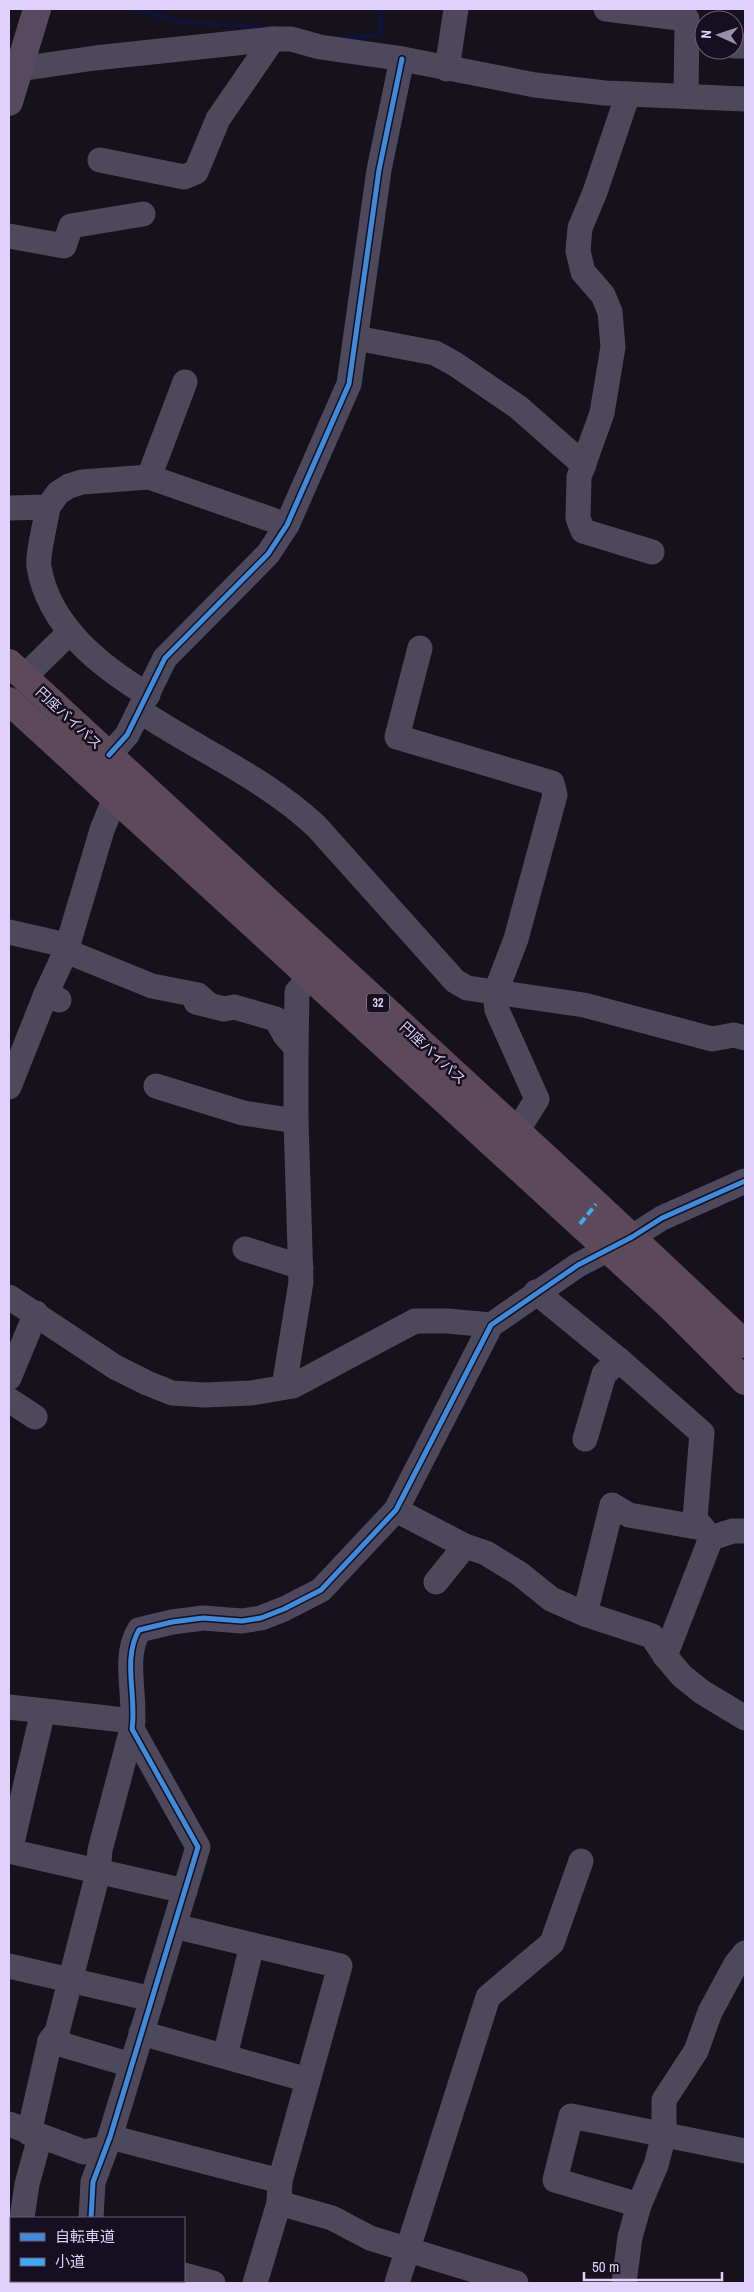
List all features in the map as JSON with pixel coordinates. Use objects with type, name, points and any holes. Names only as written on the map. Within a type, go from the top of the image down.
[{"type":"highway","name":"円座バイパス","points":[[16,670],[632,1237],[745,1344]]},
{"type":"highway","name":"円座バイパス","points":[[9,701],[672,1308],[745,1381]]},
{"type":"main road","points":[[10,97],[36,9]]},
{"type":"street","points":[[447,69],[456,9]]},
{"type":"street","points":[[606,9],[687,14],[694,41]]},
{"type":"street","points":[[19,69],[95,58],[273,39],[291,39],[320,47],[402,59],[535,85],[628,94],[745,99]]},
{"type":"street","points":[[100,160],[184,177],[196,172],[218,119],[273,39]]},
{"type":"street","points":[[686,96],[694,51]]},
{"type":"street","points":[[109,755],[127,735],[165,658],[268,554],[288,525],[349,384],[379,170],[402,59]]},
{"type":"street","points":[[628,94],[595,192],[580,228],[578,251],[583,272],[603,295],[610,312],[612,347],[602,413],[578,477],[578,518],[583,531],[652,552]]},
{"type":"street","points":[[9,236],[64,246],[71,226],[142,214]]},
{"type":"street","points":[[356,338],[435,353],[455,364],[518,407],[584,465]]},
{"type":"street","points":[[149,477],[185,382]]},
{"type":"street","points":[[288,525],[149,477],[82,482],[69,486],[58,493],[48,506],[39,566],[47,593],[56,613],[70,632],[97,661],[176,735],[254,777],[297,809],[316,826],[455,982],[467,988],[495,994],[584,1005],[712,1039],[734,1035],[745,1038]]},
{"type":"street","points":[[9,508],[48,506]]},
{"type":"street","points":[[16,670],[70,632]]},
{"type":"street","points":[[420,648],[397,737],[552,783],[555,795],[516,938],[495,994],[496,1010],[537,1099],[517,1131]]},
{"type":"street","points":[[11,1077],[53,997],[102,830],[115,798]]},
{"type":"street","points":[[9,932],[57,943],[66,951],[152,986],[198,995],[203,1004],[224,1009],[234,1007],[276,1019],[285,1035],[296,1048]]},
{"type":"street","points":[[284,1387],[301,1282],[296,1121],[297,992],[310,977]]},
{"type":"street","points":[[156,1086],[243,1113],[296,1121]]},
{"type":"street","points":[[22,2217],[18,2182],[26,2132],[50,2041],[57,2032],[98,1872],[100,1850],[132,1725],[131,1659],[133,1642],[139,1630],[172,1622],[203,1618],[242,1621],[261,1618],[284,1609],[321,1590],[396,1510],[491,1325],[536,1292],[578,1265],[632,1237],[662,1218],[745,1182]]},
{"type":"street","points":[[245,1250],[301,1267]]},
{"type":"street","points":[[536,1292],[619,1360],[702,1433],[695,1519],[707,1533]]},
{"type":"street","points":[[9,1297],[36,1313],[115,1367],[172,1393],[205,1395],[232,1394],[293,1386],[415,1321],[447,1321],[491,1325]]},
{"type":"street","points":[[9,1378],[14,1354],[36,1313]]},
{"type":"street","points":[[585,1439],[604,1374],[619,1360]]},
{"type":"street","points":[[9,1400],[34,1417]]},
{"type":"street","points":[[585,1614],[612,1505],[629,1515],[707,1533],[745,1531]]},
{"type":"street","points":[[396,1510],[465,1546],[486,1553],[520,1574],[551,1598],[585,1614],[622,1624],[652,1636],[664,1656],[682,1676],[702,1692],[745,1718]]},
{"type":"street","points":[[664,1656],[707,1533]]},
{"type":"street","points":[[436,1582],[465,1546]]},
{"type":"street","points":[[9,1707],[43,1710],[132,1725]]},
{"type":"street","points":[[43,1710],[10,1851],[185,1891]]},
{"type":"street","points":[[91,2217],[92,2182],[108,2142],[198,1847],[132,1725]]},
{"type":"street","points":[[397,2283],[488,1997],[552,1943],[580,1861]]},
{"type":"street","points":[[174,1926],[340,1966],[255,2283]]},
{"type":"street","points":[[225,2056],[252,1945]]},
{"type":"street","points":[[624,2283],[630,2238],[638,2205],[656,2165],[664,2135],[664,2100],[696,2051],[710,2012],[736,1964],[745,1953]]},
{"type":"street","points":[[9,1966],[152,1999]]},
{"type":"street","points":[[141,2033],[308,2080]]},
{"type":"street","points":[[50,2041],[131,2065]]},
{"type":"street","points":[[638,2205],[555,2180],[570,2116],[745,2150]]},
{"type":"street","points":[[26,2132],[84,2152],[108,2142],[280,2192],[370,2238],[516,2283]]},
{"type":"street","points":[[185,2275],[213,2283]]},
{"type":"waterway","points":[[133,9],[182,22],[269,28]]},
{"type":"waterway","points":[[341,39],[381,35],[381,9]]},
{"type":"marked path","points":[[580,1224],[596,1204]]},
{"type":"cycle path","points":[[109,755],[127,735],[165,658],[268,554],[287,525],[349,384],[379,170],[402,59]]},
{"type":"cycle path","points":[[91,2217],[93,2182],[110,2137],[198,1847],[132,1729],[131,1653],[139,1630],[172,1622],[203,1618],[242,1621],[261,1618],[284,1609],[321,1590],[396,1510],[491,1325],[578,1265],[632,1237],[662,1218],[745,1181]]}]
